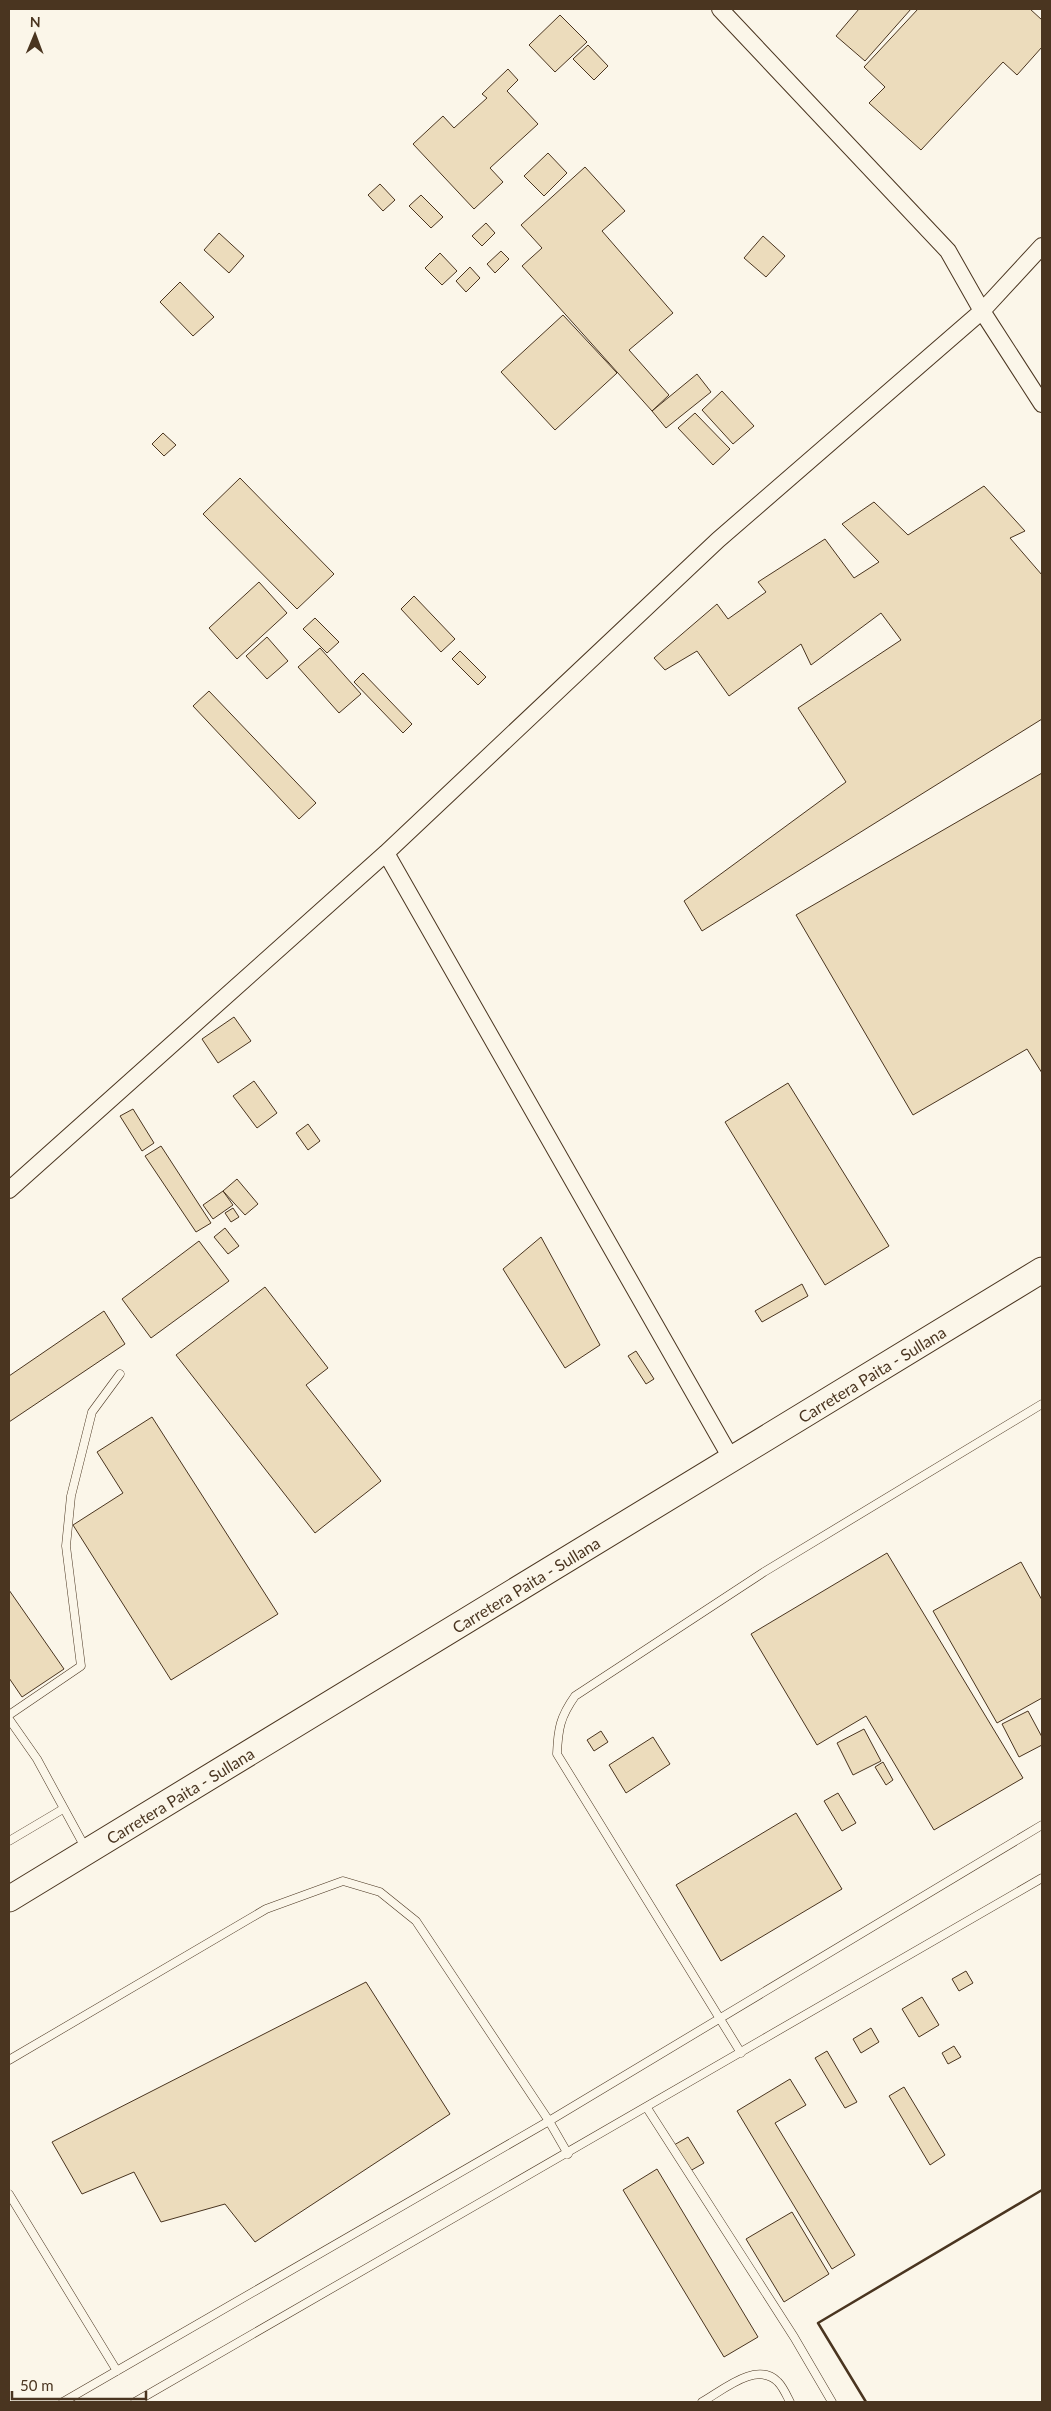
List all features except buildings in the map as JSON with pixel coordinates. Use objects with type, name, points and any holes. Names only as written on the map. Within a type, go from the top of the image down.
[{"type":"main road","name":"Carretera Paita - Sullana","points":[[9,1899],[86,1850],[1042,1270]]},
{"type":"street","points":[[720,9],[948,251],[982,312],[1042,404]]},
{"type":"street","points":[[9,1190],[386,853],[718,540],[982,312],[1042,246]]},
{"type":"street","points":[[386,853],[731,1458]]},
{"type":"lane","points":[[9,1715],[80,1666],[66,1546],[71,1496],[92,1412],[120,1374]]},
{"type":"lane","points":[[741,2053],[557,1754],[558,1729],[563,1712],[575,1696],[764,1572],[1042,1404]]},
{"type":"lane","points":[[9,1719],[37,1759],[86,1850]]},
{"type":"lane","points":[[9,1841],[64,1809]]},
{"type":"lane","points":[[63,2402],[549,2121],[1042,1825]]},
{"type":"lane","points":[[135,2402],[568,2154],[1042,1878]]},
{"type":"lane","points":[[9,2060],[266,1909],[344,1881],[380,1892],[416,1920],[549,2121],[568,2154]]},
{"type":"lane","points":[[647,2108],[794,2337],[832,2402]]},
{"type":"lane","points":[[9,2194],[117,2371]]},
{"type":"lane","points":[[702,2402],[747,2376],[765,2374],[778,2382],[790,2402]]},
{"type":"wall","points":[[866,2402],[818,2323],[1042,2190]]}]
